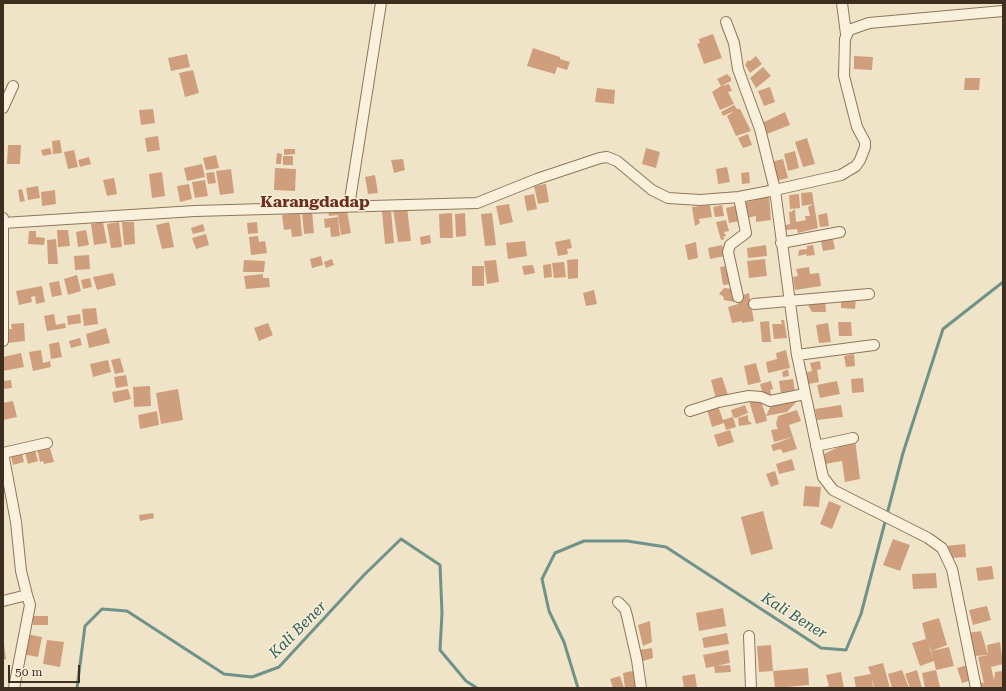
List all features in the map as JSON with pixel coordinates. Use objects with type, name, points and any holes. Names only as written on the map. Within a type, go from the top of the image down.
[{"type":"street","points":[[349,206],[381,3]]},
{"type":"street","points":[[3,341],[3,221],[195,211],[477,203],[537,179],[607,157],[617,161],[652,190],[668,198],[685,200],[739,197],[841,175],[856,166],[865,147],[865,142],[857,127],[844,76],[846,34],[842,3]]},
{"type":"street","points":[[846,34],[853,27],[869,23],[1003,11]]},
{"type":"street","points":[[844,17],[869,23]]},
{"type":"street","points":[[726,22],[734,43],[738,69],[760,129],[775,190],[797,355],[823,477],[827,485],[833,490],[937,543],[948,556],[952,569],[976,688]]},
{"type":"street","points":[[3,108],[14,86]]},
{"type":"street","points":[[738,297],[728,252],[730,245],[746,233],[739,197]]},
{"type":"street","points":[[781,243],[840,232]]},
{"type":"street","points":[[754,304],[870,294]]},
{"type":"street","points":[[797,355],[874,345]]},
{"type":"street","points":[[690,411],[718,402],[749,396],[761,397],[770,401],[805,394]]},
{"type":"street","points":[[816,446],[853,438]]},
{"type":"street","points":[[4,453],[47,443]]},
{"type":"street","points":[[3,450],[16,522],[20,564],[30,609],[14,688]]},
{"type":"street","points":[[3,601],[27,596]]},
{"type":"street","points":[[618,602],[625,609],[627,616],[637,660],[641,688]]},
{"type":"street","points":[[749,636],[751,688]]},
{"type":"building","points":[[713,34],[722,58],[704,64],[697,44],[700,43],[699,39]]},
{"type":"building","points":[[533,48],[570,62],[567,70],[557,67],[555,74],[527,66]]},
{"type":"building","points":[[187,54],[190,67],[171,71],[168,58]]},
{"type":"building","points":[[756,56],[762,64],[750,73],[745,65],[748,60],[750,61]]},
{"type":"building","points":[[854,56],[873,57],[872,70],[854,69]]},
{"type":"building","points":[[763,67],[771,76],[756,88],[750,78]]},
{"type":"building","points":[[193,70],[199,93],[185,97],[179,73]]},
{"type":"building","points":[[727,74],[731,78],[731,81],[721,86],[717,79]]},
{"type":"building","points":[[965,78],[980,78],[979,90],[964,90]]},
{"type":"building","points":[[729,84],[732,91],[728,92],[734,104],[720,110],[712,92],[721,86]]},
{"type":"building","points":[[770,87],[775,102],[764,106],[758,91]]},
{"type":"building","points":[[597,88],[615,90],[614,104],[595,102]]},
{"type":"building","points":[[734,105],[737,109],[740,109],[751,131],[736,136],[727,116],[734,111],[723,116],[721,112]]},
{"type":"building","points":[[153,109],[155,123],[141,125],[139,110]]},
{"type":"building","points":[[785,112],[790,125],[767,134],[762,123]]},
{"type":"building","points":[[748,134],[752,145],[743,148],[738,138]]},
{"type":"building","points":[[158,136],[160,150],[147,152],[145,138]]},
{"type":"building","points":[[807,138],[815,164],[803,167],[795,142]]},
{"type":"building","points":[[60,140],[62,153],[53,154],[52,141]]},
{"type":"building","points":[[8,145],[21,145],[20,164],[7,164]]},
{"type":"building","points":[[50,148],[52,154],[43,156],[41,150]]},
{"type":"building","points":[[646,148],[660,152],[656,168],[642,164]]},
{"type":"building","points":[[284,149],[295,149],[295,154],[284,155]]},
{"type":"building","points":[[74,150],[78,167],[68,169],[64,152]]},
{"type":"building","points":[[795,151],[799,168],[788,171],[784,154]]},
{"type":"building","points":[[277,153],[282,154],[281,164],[276,164]]},
{"type":"building","points":[[216,155],[219,168],[206,170],[203,158]]},
{"type":"building","points":[[283,156],[293,156],[293,165],[283,165]]},
{"type":"building","points":[[89,157],[91,164],[80,167],[78,160]]},
{"type":"building","points":[[403,159],[405,170],[394,173],[391,160]]},
{"type":"building","points":[[783,159],[788,178],[775,181],[771,162]]},
{"type":"building","points":[[202,164],[205,177],[187,181],[184,168]]},
{"type":"building","points":[[727,167],[730,182],[718,184],[716,169]]},
{"type":"building","points":[[275,168],[296,169],[295,191],[274,190]]},
{"type":"building","points":[[231,169],[234,193],[220,195],[216,171]]},
{"type":"building","points":[[162,172],[165,196],[152,198],[149,174]]},
{"type":"building","points":[[214,172],[216,183],[208,184],[206,173]]},
{"type":"building","points":[[749,172],[750,183],[742,184],[741,173]]},
{"type":"building","points":[[375,175],[378,193],[368,194],[365,177]]},
{"type":"building","points":[[114,178],[117,194],[107,196],[103,180]]},
{"type":"building","points":[[205,180],[208,196],[195,198],[192,182]]},
{"type":"building","points":[[189,184],[192,199],[180,202],[177,186]]},
{"type":"building","points":[[546,184],[549,202],[538,204],[534,186]]},
{"type":"building","points":[[38,186],[40,198],[28,200],[26,188]]},
{"type":"building","points":[[22,189],[25,201],[20,202],[18,190]]},
{"type":"building","points":[[55,190],[56,204],[42,206],[41,192]]},
{"type":"building","points":[[812,192],[818,228],[798,233],[797,229],[785,230],[782,226],[790,224],[789,211],[791,212],[795,209],[796,222],[806,220],[805,216],[810,216],[808,207],[813,204],[802,206],[801,193]]},
{"type":"building","points":[[534,194],[537,209],[527,211],[524,196]]},
{"type":"building","points":[[799,194],[800,208],[790,209],[789,195]]},
{"type":"building","points":[[769,196],[771,220],[756,222],[756,216],[747,218],[744,203]]},
{"type":"building","points":[[509,204],[513,222],[500,225],[496,206]]},
{"type":"building","points":[[710,205],[712,217],[699,219],[700,223],[695,226],[692,207]]},
{"type":"building","points":[[722,205],[724,216],[715,217],[713,207]]},
{"type":"building","points":[[738,205],[741,221],[729,223],[726,208]]},
{"type":"building","points":[[407,207],[411,241],[398,242],[393,209]]},
{"type":"building","points":[[337,209],[338,212],[347,211],[351,233],[341,235],[338,215],[329,216],[328,210]]},
{"type":"building","points":[[391,210],[394,243],[385,244],[382,211]]},
{"type":"building","points":[[312,211],[314,233],[304,234],[302,212]]},
{"type":"building","points":[[300,213],[302,236],[292,237],[291,229],[284,230],[282,215]]},
{"type":"building","points":[[452,213],[453,238],[440,238],[439,214]]},
{"type":"building","points":[[465,213],[466,236],[456,237],[455,214]]},
{"type":"building","points":[[492,213],[496,245],[485,246],[481,214]]},
{"type":"building","points":[[827,213],[829,226],[820,227],[818,215]]},
{"type":"building","points":[[338,217],[340,236],[331,237],[330,227],[325,228],[324,219]]},
{"type":"building","points":[[726,220],[729,231],[724,232],[726,236],[723,237],[725,239],[721,240],[716,222]]},
{"type":"building","points":[[103,222],[107,243],[94,245],[91,224]]},
{"type":"building","points":[[119,222],[122,247],[111,248],[107,224]]},
{"type":"building","points":[[122,222],[134,222],[135,244],[124,245]]},
{"type":"building","points":[[169,222],[174,247],[162,249],[156,225]]},
{"type":"building","points":[[257,222],[258,233],[248,234],[247,223]]},
{"type":"building","points":[[203,224],[205,231],[193,234],[191,228]]},
{"type":"building","points":[[57,230],[68,230],[70,246],[58,247]]},
{"type":"building","points":[[86,230],[89,245],[78,247],[76,232]]},
{"type":"building","points":[[29,231],[36,231],[36,237],[45,238],[44,245],[28,244]]},
{"type":"building","points":[[206,234],[209,245],[196,249],[192,238]]},
{"type":"building","points":[[430,235],[431,243],[421,245],[420,237]]},
{"type":"building","points":[[832,235],[835,249],[823,251],[820,237]]},
{"type":"building","points":[[258,236],[259,242],[265,241],[267,253],[251,255],[249,237]]},
{"type":"building","points":[[56,239],[58,264],[48,264],[47,240]]},
{"type":"building","points":[[570,239],[572,248],[567,249],[568,254],[558,256],[555,242]]},
{"type":"building","points":[[525,241],[527,256],[508,259],[506,243]]},
{"type":"building","points":[[696,242],[698,258],[688,260],[685,245]]},
{"type":"building","points":[[722,245],[725,256],[710,259],[708,248]]},
{"type":"building","points":[[766,245],[767,256],[748,258],[747,248]]},
{"type":"building","points":[[813,245],[815,255],[806,256],[807,254],[798,256],[799,250],[807,249],[807,246]]},
{"type":"building","points":[[89,255],[90,269],[75,270],[74,256]]},
{"type":"building","points":[[321,256],[323,265],[312,268],[310,259]]},
{"type":"building","points":[[332,259],[334,265],[326,268],[324,262]]},
{"type":"building","points":[[578,259],[578,278],[568,279],[567,260]]},
{"type":"building","points":[[765,259],[767,276],[749,278],[747,261]]},
{"type":"building","points":[[244,260],[265,261],[264,272],[243,272]]},
{"type":"building","points":[[496,260],[499,282],[487,284],[484,261]]},
{"type":"building","points":[[564,262],[566,277],[554,278],[552,263]]},
{"type":"building","points":[[551,264],[552,277],[544,278],[543,265]]},
{"type":"building","points":[[533,265],[535,273],[524,275],[522,266]]},
{"type":"building","points":[[731,265],[733,284],[723,285],[720,267]]},
{"type":"building","points":[[472,266],[484,266],[484,286],[472,286]]},
{"type":"building","points":[[809,267],[810,274],[819,273],[821,286],[795,290],[793,277],[798,276],[796,269]]},
{"type":"building","points":[[113,273],[116,285],[97,290],[93,277]]},
{"type":"building","points":[[263,274],[263,278],[269,278],[270,287],[246,289],[244,276]]},
{"type":"building","points":[[77,275],[81,291],[68,295],[64,279]]},
{"type":"building","points":[[90,278],[92,287],[83,289],[81,280]]},
{"type":"building","points":[[59,281],[62,295],[52,297],[49,283]]},
{"type":"building","points":[[42,286],[45,302],[36,304],[35,296],[31,297],[32,302],[19,305],[16,291]]},
{"type":"building","points":[[724,288],[733,289],[734,302],[724,300],[723,296],[719,294]]},
{"type":"building","points":[[594,290],[597,304],[586,306],[583,293]]},
{"type":"building","points":[[749,293],[754,321],[732,323],[728,307],[738,304],[740,296]]},
{"type":"building","points":[[841,298],[856,299],[855,309],[841,308]]},
{"type":"building","points":[[825,300],[826,312],[812,312],[808,305],[811,301]]},
{"type":"building","points":[[96,308],[98,324],[84,326],[82,309]]},
{"type":"building","points":[[54,314],[56,325],[65,323],[66,328],[47,331],[44,316]]},
{"type":"building","points":[[80,314],[81,323],[68,325],[67,316]]},
{"type":"building","points":[[781,320],[784,320],[787,338],[774,339],[772,324],[782,324]]},
{"type":"building","points":[[769,321],[771,342],[762,342],[760,322]]},
{"type":"building","points":[[838,322],[851,322],[852,336],[839,336]]},
{"type":"building","points":[[24,323],[25,341],[8,343],[7,329],[12,329],[11,324]]},
{"type":"building","points":[[268,323],[273,335],[259,341],[254,328]]},
{"type":"building","points":[[828,323],[831,342],[819,343],[816,325]]},
{"type":"building","points":[[106,328],[110,343],[89,348],[86,334]]},
{"type":"building","points":[[80,338],[82,345],[71,348],[69,341]]},
{"type":"building","points":[[59,342],[62,357],[51,359],[49,344]]},
{"type":"building","points":[[41,350],[43,363],[50,361],[51,367],[33,371],[29,352]]},
{"type":"building","points":[[786,350],[790,368],[768,373],[766,362],[777,359],[776,353]]},
{"type":"building","points":[[21,353],[24,367],[3,371],[3,357]]},
{"type":"building","points":[[854,354],[855,366],[846,367],[844,356]]},
{"type":"building","points":[[120,358],[124,372],[115,374],[111,360]]},
{"type":"building","points":[[108,360],[111,372],[93,377],[90,364]]},
{"type":"building","points":[[820,361],[821,369],[817,370],[819,382],[804,385],[802,374],[812,371],[810,363]]},
{"type":"building","points":[[756,363],[761,382],[748,385],[744,366]]},
{"type":"building","points":[[788,369],[789,376],[783,377],[782,372]]},
{"type":"building","points":[[126,375],[128,386],[116,388],[114,377]]},
{"type":"building","points":[[722,377],[728,395],[716,399],[711,380]]},
{"type":"building","points":[[863,378],[864,392],[852,393],[851,379]]},
{"type":"building","points":[[793,379],[795,391],[781,393],[779,381]]},
{"type":"building","points":[[11,380],[12,388],[3,389],[3,381]]},
{"type":"building","points":[[771,381],[773,389],[770,390],[772,397],[764,399],[760,384]]},
{"type":"building","points":[[837,381],[840,394],[820,398],[817,385]]},
{"type":"building","points":[[150,386],[151,406],[134,407],[133,387]]},
{"type":"building","points":[[128,389],[131,399],[114,403],[112,392]]},
{"type":"building","points":[[178,389],[183,420],[161,424],[156,393]]},
{"type":"building","points":[[760,398],[767,421],[756,424],[749,401]]},
{"type":"building","points":[[798,400],[787,412],[766,416],[772,403]]},
{"type":"building","points":[[13,401],[17,417],[3,420],[3,403]]},
{"type":"building","points":[[717,403],[723,420],[733,417],[736,427],[726,430],[724,423],[712,427],[706,406]]},
{"type":"building","points":[[745,405],[748,413],[736,418],[733,417],[731,410]]},
{"type":"building","points":[[841,405],[843,417],[817,420],[815,409]]},
{"type":"building","points":[[797,410],[801,421],[789,425],[793,437],[774,442],[771,430],[778,429],[776,424],[778,416]]},
{"type":"building","points":[[157,411],[159,425],[140,429],[138,415]]},
{"type":"building","points":[[748,415],[748,420],[752,424],[739,426],[738,418]]},
{"type":"building","points":[[730,430],[734,442],[718,447],[714,435]]},
{"type":"building","points":[[793,437],[797,449],[783,453],[781,449],[773,451],[771,445]]},
{"type":"building","points":[[855,439],[860,479],[845,482],[842,461],[825,464],[824,454]]},
{"type":"building","points":[[49,445],[54,462],[44,464],[43,461],[40,462],[37,448]]},
{"type":"building","points":[[34,447],[38,461],[28,464],[24,449]]},
{"type":"building","points":[[21,449],[24,462],[13,465],[10,452]]},
{"type":"building","points":[[792,459],[795,470],[779,474],[776,464]]},
{"type":"building","points":[[775,471],[779,484],[771,487],[766,474]]},
{"type":"building","points":[[805,486],[821,487],[819,507],[803,506]]},
{"type":"building","points":[[829,501],[841,506],[832,529],[820,524]]},
{"type":"building","points":[[763,511],[773,549],[751,555],[741,517]]},
{"type":"building","points":[[153,513],[154,518],[140,521],[139,515]]},
{"type":"building","points":[[893,539],[910,545],[900,571],[883,565]]},
{"type":"building","points":[[965,544],[966,557],[953,558],[946,546]]},
{"type":"building","points":[[992,566],[994,579],[978,581],[976,568]]},
{"type":"building","points":[[936,573],[937,588],[913,589],[912,574]]},
{"type":"building","points":[[987,606],[991,620],[973,625],[969,610]]},
{"type":"building","points":[[723,608],[726,626],[699,631],[696,613]]},
{"type":"building","points":[[33,616],[48,616],[48,625],[33,625]]},
{"type":"building","points":[[939,618],[947,645],[931,651],[949,647],[954,666],[936,670],[934,661],[920,666],[912,643],[926,639],[922,623]]},
{"type":"building","points":[[650,621],[652,642],[643,646],[638,625]]},
{"type":"building","points":[[981,631],[988,655],[973,656],[968,633]]},
{"type":"building","points":[[727,633],[729,644],[704,648],[702,638]]},
{"type":"building","points":[[26,634],[42,637],[38,657],[22,654]]},
{"type":"building","points":[[3,637],[6,659],[3,660]]},
{"type":"building","points":[[47,640],[64,642],[60,667],[43,664]]},
{"type":"building","points":[[1000,642],[1003,664],[991,667],[994,680],[995,672],[1003,671],[1003,688],[980,688],[979,682],[984,683],[978,657],[988,655],[987,645]]},
{"type":"building","points":[[771,645],[773,671],[759,672],[757,646]]},
{"type":"building","points":[[652,648],[653,658],[643,661],[639,650]]},
{"type":"building","points":[[728,650],[730,663],[706,668],[703,655]]},
{"type":"building","points":[[883,663],[890,688],[874,688],[872,678],[873,688],[856,688],[854,677],[871,674],[868,667]]},
{"type":"building","points":[[730,665],[731,672],[715,673],[714,666]]},
{"type":"building","points":[[967,665],[971,680],[962,683],[957,668]]},
{"type":"building","points":[[808,668],[809,685],[775,688],[773,671]]},
{"type":"building","points":[[637,670],[639,688],[625,688],[623,673]]},
{"type":"building","points":[[902,670],[909,688],[892,688],[888,674]]},
{"type":"building","points":[[917,670],[922,688],[910,688],[905,674]]},
{"type":"building","points":[[936,670],[940,687],[925,688],[922,673]]},
{"type":"building","points":[[841,672],[844,688],[821,688],[829,686],[826,675]]},
{"type":"building","points":[[695,674],[697,688],[684,688],[682,676]]},
{"type":"building","points":[[620,676],[624,688],[613,688],[610,679]]},
{"type":"waterway","name":"Kali Bener","points":[[578,688],[564,642],[549,611],[542,579],[555,553],[584,541],[627,541],[666,547],[821,648],[846,650],[861,614],[903,453],[943,329],[1003,282]]},
{"type":"waterway","name":"Kali Bener","points":[[77,688],[85,626],[102,609],[127,611],[224,674],[252,677],[279,667],[364,575],[401,539],[440,565],[442,613],[440,650],[466,681],[477,688]]},
{"type":"district","name":"Karangdadap","points":[[315,202]]}]
